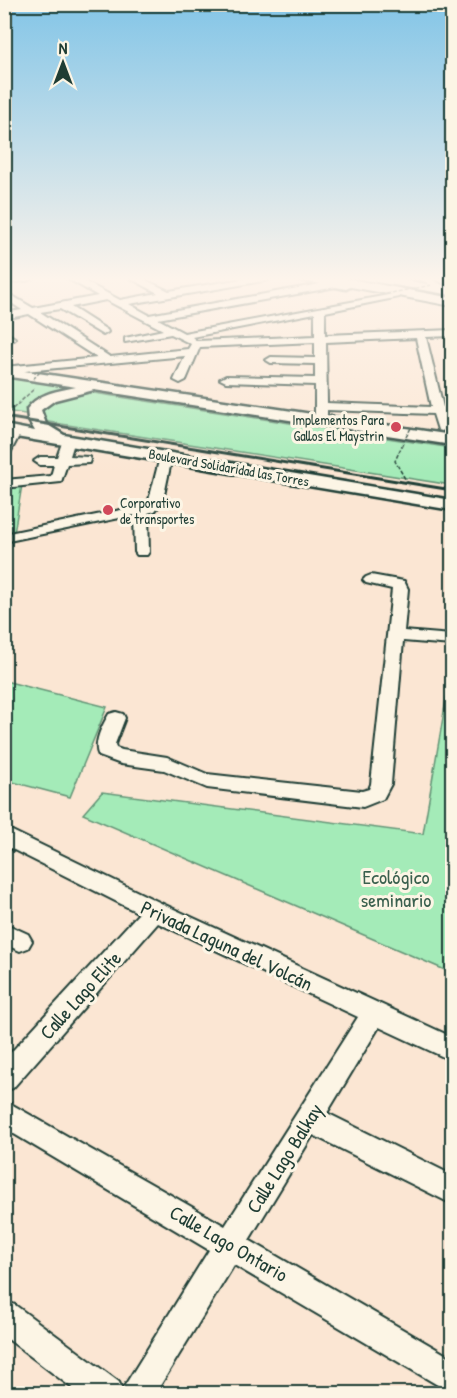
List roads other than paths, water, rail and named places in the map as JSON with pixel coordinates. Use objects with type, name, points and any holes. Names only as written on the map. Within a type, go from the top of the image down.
[{"type":"main road","points":[[4,371],[106,387],[322,413],[453,440]]},
{"type":"main road","points":[[64,439],[43,430],[36,423],[33,413],[36,406],[57,394],[106,387]]},
{"type":"main road","name":"Boulevard Solidaridad las Torres","points":[[10,431],[453,505]]},
{"type":"street","points":[[80,342],[108,360]]},
{"type":"street","points":[[187,342],[194,348]]},
{"type":"street","points":[[4,371],[194,348],[267,342]]},
{"type":"street","points":[[320,342],[322,413],[453,411]]},
{"type":"street","points":[[422,342],[442,427]]},
{"type":"street","points":[[180,381],[194,348]]},
{"type":"street","points":[[271,360],[321,361]]},
{"type":"street","points":[[226,379],[321,382]]},
{"type":"street","points":[[4,453],[10,431]]},
{"type":"street","points":[[4,484],[57,478],[63,460],[64,439]]},
{"type":"street","points":[[4,538],[150,508],[156,500],[166,457]]},
{"type":"street","points":[[40,461],[84,460]]},
{"type":"street","points":[[141,511],[141,552]]},
{"type":"street","points":[[116,718],[106,744],[106,751],[116,757],[170,765],[195,779],[207,781],[363,799],[376,794],[381,784],[400,589],[398,584],[371,580]]},
{"type":"street","points":[[396,635],[453,640]]},
{"type":"street","name":"Privada Laguna del Volcán","points":[[4,835],[155,911],[453,1049]]},
{"type":"street","name":"Calle Lago Elite","points":[[4,1079],[155,911]]},
{"type":"street","name":"Calle Lago Balkay","points":[[136,1394],[374,1014]]},
{"type":"street","name":"Calle Lago Ontario","points":[[4,1113],[230,1243],[453,1376]]},
{"type":"street","points":[[309,1119],[453,1190]]},
{"type":"street","points":[[4,1316],[107,1394]]},
{"type":"railway","points":[[4,417],[452,490]]},
{"type":"place","name":"Implementos Para Gallos El Maystrin","points":[[396,427]]},
{"type":"place","name":"Corporativo de transportes","points":[[108,510]]},
{"type":"park label","name":"Ecológico seminario","points":[[396,888]]}]
